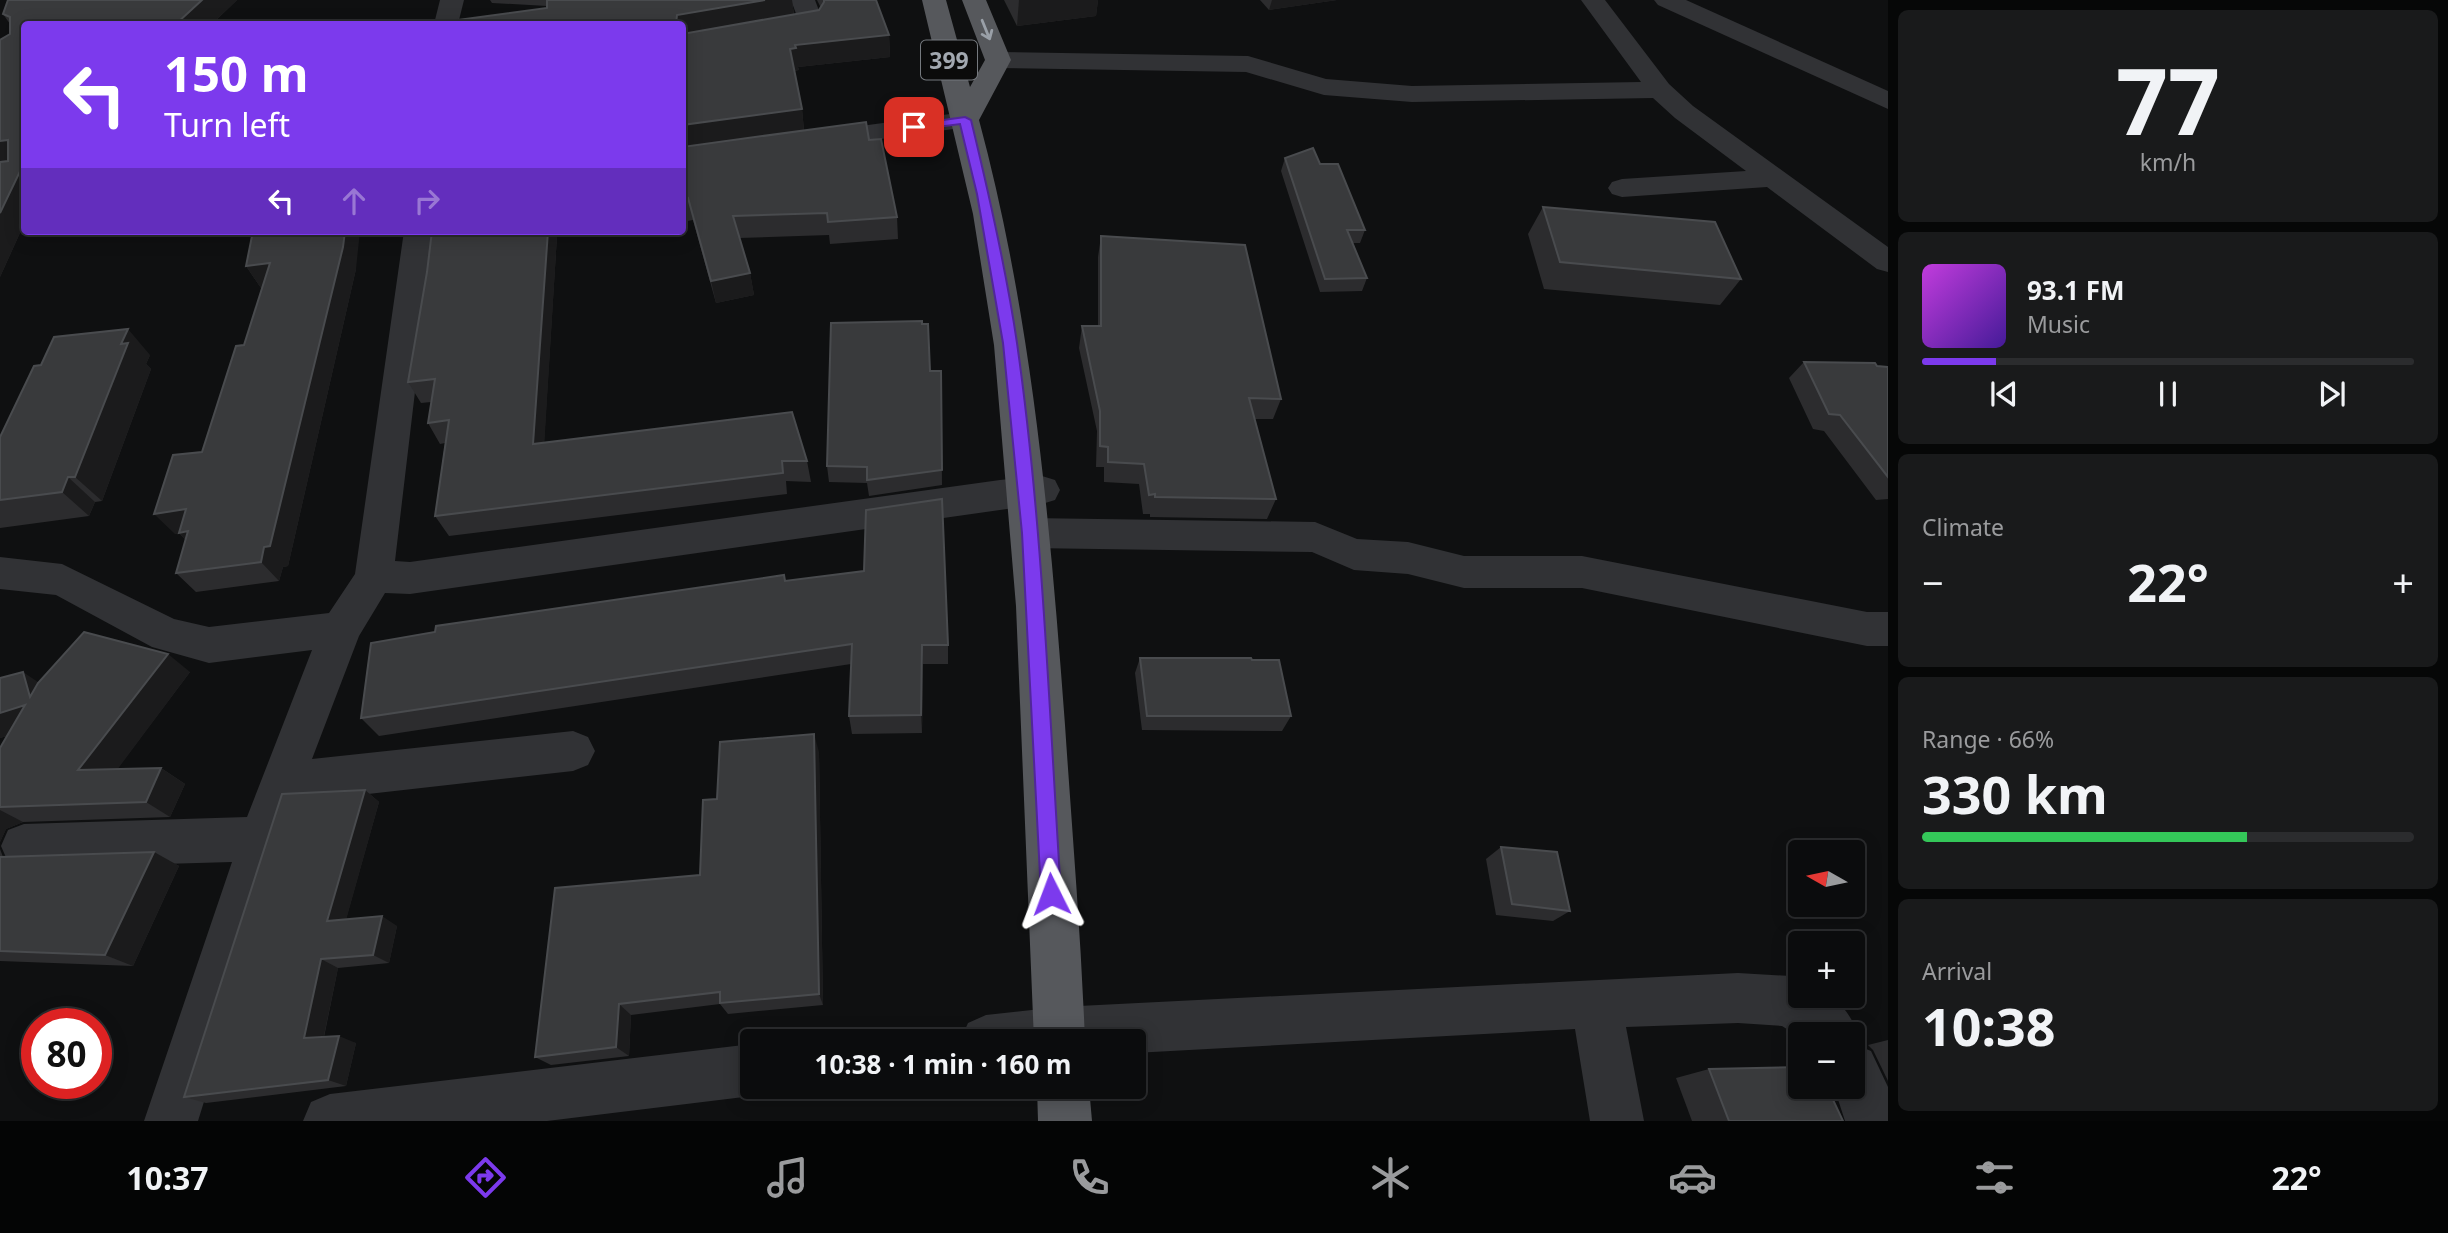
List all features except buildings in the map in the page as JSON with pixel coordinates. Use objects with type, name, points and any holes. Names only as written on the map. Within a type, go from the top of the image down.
[{"type":"highway","name":"399","points":[[934,0],[983,194],[1034,491],[1030,533],[1060,1029]]},
{"type":"highway","points":[[965,120],[998,60],[974,0]]},
{"type":"highway","points":[[1064,1099],[1065,1121]]},
{"type":"street","points":[[686,46],[812,24],[803,0]]},
{"type":"street","points":[[1593,0],[1660,90],[1684,112],[1888,262]]},
{"type":"street","points":[[1666,0],[1888,101]]},
{"type":"street","points":[[998,60],[1248,64],[1324,87],[1412,94],[1660,90]]},
{"type":"street","points":[[790,144],[965,120]]},
{"type":"street","points":[[1622,188],[1774,178]]},
{"type":"street","points":[[172,1121],[281,783],[341,629],[374,577],[418,235]]},
{"type":"street","points":[[374,577],[410,578],[1034,491]]},
{"type":"street","points":[[1030,533],[1315,537],[1354,554],[1408,558],[1464,572],[1582,572],[1867,629],[1888,629]]},
{"type":"street","points":[[0,573],[62,580],[166,635],[209,645],[341,629]]},
{"type":"street","points":[[281,783],[573,751]]},
{"type":"street","points":[[24,846],[263,839]]},
{"type":"street","points":[[1146,1032],[1596,1003],[1738,998],[1790,1001],[1821,1022]]},
{"type":"street","points":[[1596,1003],[1617,1121]]},
{"type":"street","points":[[330,1121],[740,1071]]},
{"type":"street","points":[[1865,1098],[1872,1121]]},
{"type":"route","points":[[914,127],[965,120],[983,194],[1010,343],[1030,533],[1051,894]]}]
